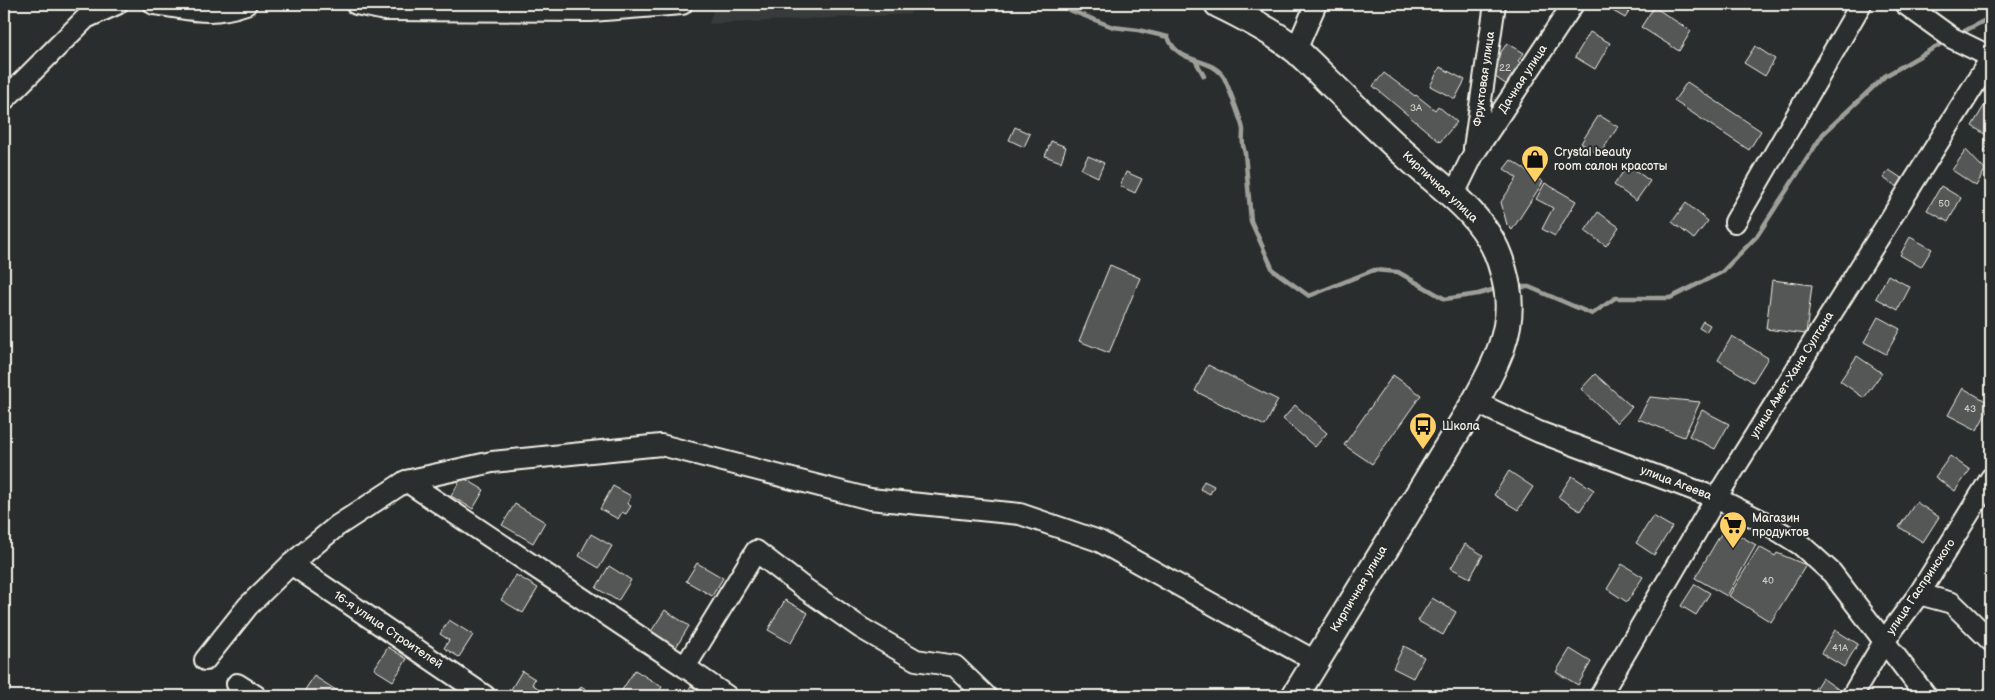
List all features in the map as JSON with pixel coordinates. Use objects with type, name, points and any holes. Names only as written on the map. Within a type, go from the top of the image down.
[{"type":"main road","name":"Кирпичная улица","points":[[1218,4],[1252,21],[1296,50],[1408,158],[1453,196],[1473,216],[1489,237],[1507,287],[1508,316],[1506,332],[1497,362],[1476,402],[1295,696]]},
{"type":"street","points":[[4,100],[86,18],[117,4]]},
{"type":"street","points":[[154,4],[207,12],[225,10],[246,4]]},
{"type":"street","points":[[356,4],[385,10],[591,11],[682,4]]},
{"type":"street","points":[[1296,50],[1316,4]]},
{"type":"street","name":"Фруктовая улица","points":[[1473,155],[1495,4]]},
{"type":"street","name":"Дачная улица","points":[[1473,155],[1573,4]]},
{"type":"street","points":[[1735,222],[1861,4]]},
{"type":"street","points":[[1905,4],[1952,38],[1991,57]]},
{"type":"street","name":"улица Амет-Хана Султана","points":[[1600,696],[1716,498],[1991,57]]},
{"type":"street","points":[[1453,196],[1473,155]]},
{"type":"street","name":"улица Агеева","points":[[1476,402],[1539,432],[1716,498],[1764,522],[1802,545],[1832,573],[1926,696]]},
{"type":"street","points":[[205,660],[248,606],[291,564],[337,526],[406,481],[492,462],[661,445],[870,499],[1020,514],[1099,541],[1315,661]]},
{"type":"street","name":"улица Гаспринского","points":[[1852,696],[1885,640],[1919,594],[1991,478]]},
{"type":"street","points":[[406,481],[727,696]]},
{"type":"street","points":[[684,667],[756,550],[804,588],[861,628],[916,660],[955,666],[986,696]]},
{"type":"street","name":"16-я улица Строителей","points":[[291,564],[485,696]]},
{"type":"street","points":[[1919,594],[1952,604],[1991,641]]},
{"type":"street","points":[[237,684],[256,696]]},
{"type":"shaded area","points":[[715,4],[912,4],[911,14],[709,24]]},
{"type":"building","points":[[779,4],[806,4],[806,6],[779,6]]},
{"type":"building","points":[[806,4],[875,4],[874,7],[806,8]]},
{"type":"building","points":[[1608,4],[1634,4],[1625,18],[1606,7]]},
{"type":"building","points":[[1654,7],[1691,31],[1679,51],[1641,27]]},
{"type":"building","points":[[1590,32],[1610,43],[1595,69],[1575,57]]},
{"type":"building","points":[[1507,43],[1524,53],[1518,61],[1522,64],[1507,85],[1488,72]]},
{"type":"building","points":[[1755,46],[1775,59],[1765,76],[1744,63]]},
{"type":"building","points":[[1440,67],[1465,80],[1455,99],[1430,86]]},
{"type":"building","points":[[1384,73],[1435,110],[1438,106],[1457,122],[1440,142],[1373,86]]},
{"type":"building","points":[[1687,82],[1761,131],[1749,150],[1674,101]]},
{"type":"building","points":[[1984,106],[1991,110],[1991,138],[1972,126]]},
{"type":"building","points":[[1599,115],[1618,127],[1599,155],[1581,143]]},
{"type":"building","points":[[1015,127],[1030,134],[1024,147],[1009,140]]},
{"type":"building","points":[[1991,140],[1991,156],[1984,151]]},
{"type":"building","points":[[1051,141],[1066,147],[1061,162],[1045,156]]},
{"type":"building","points":[[1966,150],[1985,170],[1976,186],[1952,170]]},
{"type":"building","points":[[1088,156],[1104,163],[1098,177],[1081,169]]},
{"type":"building","points":[[1511,160],[1543,182],[1512,230],[1507,225],[1501,202],[1517,178],[1504,169]]},
{"type":"building","points":[[1628,165],[1650,181],[1636,201],[1614,185]]},
{"type":"building","points":[[1889,170],[1906,181],[1901,189],[1883,178]]},
{"type":"building","points":[[1126,172],[1142,179],[1135,193],[1120,186]]},
{"type":"building","points":[[1545,183],[1576,201],[1555,236],[1542,229],[1553,208],[1536,199]]},
{"type":"building","points":[[1941,186],[1961,198],[1948,222],[1927,210]]},
{"type":"building","points":[[1686,203],[1708,221],[1694,239],[1672,222]]},
{"type":"building","points":[[1598,212],[1619,227],[1606,246],[1585,231]]},
{"type":"building","points":[[1910,237],[1932,249],[1921,267],[1900,255]]},
{"type":"building","points":[[1110,265],[1140,278],[1109,353],[1079,341]]},
{"type":"building","points":[[1888,275],[1910,287],[1898,310],[1876,298]]},
{"type":"building","points":[[1772,280],[1812,285],[1806,334],[1766,329]]},
{"type":"building","points":[[1878,317],[1900,329],[1886,354],[1864,342]]},
{"type":"building","points":[[1703,321],[1710,325],[1706,332],[1699,328]]},
{"type":"building","points":[[1732,336],[1768,358],[1753,382],[1718,360]]},
{"type":"building","points":[[1857,356],[1882,373],[1864,398],[1840,381]]},
{"type":"building","points":[[1208,365],[1278,400],[1265,426],[1195,391]]},
{"type":"building","points":[[1595,374],[1632,407],[1617,423],[1581,389]]},
{"type":"building","points":[[1393,375],[1421,395],[1372,464],[1344,445]]},
{"type":"building","points":[[1963,388],[1991,404],[1977,430],[1948,415]]},
{"type":"building","points":[[1650,397],[1700,402],[1684,437],[1638,419]]},
{"type":"building","points":[[1295,405],[1327,433],[1315,447],[1283,419]]},
{"type":"building","points":[[1702,410],[1729,424],[1715,449],[1689,436]]},
{"type":"building","points":[[1950,456],[1970,470],[1955,491],[1935,477]]},
{"type":"building","points":[[1509,471],[1533,487],[1518,510],[1494,495]]},
{"type":"building","points":[[1572,476],[1594,490],[1580,511],[1558,497]]},
{"type":"building","points":[[462,477],[484,490],[473,509],[451,496]]},
{"type":"building","points":[[1204,481],[1214,486],[1210,494],[1200,489]]},
{"type":"building","points":[[613,486],[631,496],[627,504],[631,506],[626,514],[622,512],[618,519],[600,509]]},
{"type":"building","points":[[1916,502],[1939,517],[1923,542],[1899,527]]},
{"type":"building","points":[[515,504],[545,522],[533,543],[502,525]]},
{"type":"building","points":[[1653,516],[1672,527],[1654,555],[1636,543]]},
{"type":"building","points":[[1725,527],[1756,545],[1727,596],[1695,578]]},
{"type":"building","points":[[591,534],[612,546],[599,568],[579,556]]},
{"type":"building","points":[[1465,544],[1483,555],[1470,578],[1451,568]]},
{"type":"building","points":[[1759,547],[1775,556],[1777,553],[1806,565],[1771,622],[1729,596]]},
{"type":"building","points":[[697,563],[723,578],[712,596],[686,581]]},
{"type":"building","points":[[1622,564],[1643,577],[1627,602],[1607,589]]},
{"type":"building","points":[[609,566],[631,580],[618,601],[596,588]]},
{"type":"building","points":[[516,575],[538,588],[523,613],[501,600]]},
{"type":"building","points":[[1695,584],[1710,593],[1696,615],[1681,606]]},
{"type":"building","points":[[1432,598],[1456,612],[1443,635],[1418,621]]},
{"type":"building","points":[[785,600],[808,613],[791,643],[768,630]]},
{"type":"building","points":[[665,610],[689,626],[675,649],[650,633]]},
{"type":"building","points":[[449,620],[473,635],[459,657],[444,648],[449,640],[440,634]]},
{"type":"building","points":[[1835,630],[1858,644],[1844,667],[1821,653]]},
{"type":"building","points":[[1404,646],[1424,657],[1413,678],[1393,668]]},
{"type":"building","points":[[388,647],[407,659],[393,681],[374,669]]},
{"type":"building","points":[[1570,649],[1591,662],[1578,685],[1556,672]]},
{"type":"building","points":[[635,670],[662,687],[656,696],[626,696],[620,693]]},
{"type":"building","points":[[522,671],[535,679],[532,684],[539,689],[534,696],[507,696]]},
{"type":"building","points":[[314,676],[339,692],[336,696],[301,696]]},
{"type":"building","points":[[1822,678],[1838,689],[1832,696],[1810,696]]},
{"type":"building","points":[[581,686],[597,696],[575,696]]},
{"type":"building","points":[[691,686],[707,696],[684,696]]},
{"type":"waterway","points":[[1054,4],[1113,27],[1138,30],[1168,37],[1179,52],[1210,65],[1223,76],[1243,130],[1251,221],[1273,270],[1309,296],[1374,270],[1398,272],[1445,299],[1478,294],[1499,288]]},
{"type":"waterway","points":[[1959,34],[1991,17]]},
{"type":"waterway","points":[[1516,287],[1529,287],[1592,314],[1615,298],[1670,298],[1722,272],[1757,236],[1823,134],[1885,76],[1946,41]]},
{"type":"waterway","points":[[1195,60],[1204,76]]},
{"type":"place","name":"Crystal beauty room салон красоты","points":[[1535,183]]},
{"type":"place","name":"Школа","points":[[1423,450]]},
{"type":"place","name":"Магазин продуктов","points":[[1733,549]]}]
